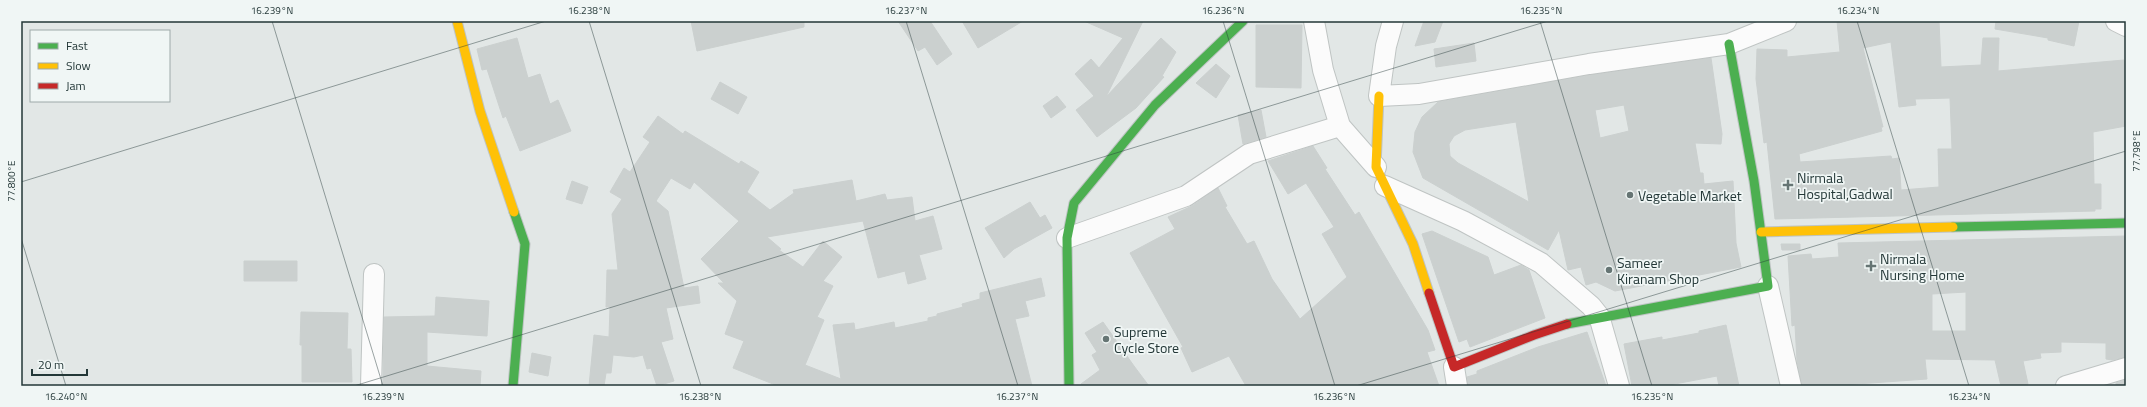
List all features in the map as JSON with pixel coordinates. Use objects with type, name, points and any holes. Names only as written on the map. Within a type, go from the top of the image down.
[{"type":"street","points":[[457,21],[480,112],[526,244],[513,386]]},
{"type":"street","points":[[1069,386],[1067,238],[1074,203],[1155,105],[1243,21]]},
{"type":"street","points":[[1314,21],[1323,70],[1340,126],[1376,166],[1413,244],[1455,377],[1550,328],[1599,316],[1617,315],[1768,286]]},
{"type":"street","points":[[1376,166],[1379,96],[1386,46],[1393,21]]},
{"type":"street","points":[[1379,96],[1419,94],[1589,64],[1729,44],[1786,21]]},
{"type":"street","points":[[2116,21],[2126,26]]},
{"type":"street","points":[[1729,44],[1754,181],[1768,286],[1791,386]]},
{"type":"street","points":[[1067,238],[1186,196],[1249,154],[1340,126]]},
{"type":"street","points":[[1385,186],[1463,220],[1541,263],[1591,306],[1599,316],[1619,386]]},
{"type":"street","points":[[1761,232],[2126,223]]},
{"type":"street","points":[[371,386],[374,274]]},
{"type":"street","points":[[2066,386],[2126,368]]},
{"type":"building","points":[[691,21],[804,21],[804,27],[697,51]]},
{"type":"building","points":[[898,21],[930,21],[952,54],[937,65],[925,47],[918,51]]},
{"type":"building","points":[[962,21],[1023,21],[978,48]]},
{"type":"building","points":[[1084,21],[1143,21],[1106,97],[1161,38],[1176,52],[1162,76],[1164,77],[1136,108],[1097,137],[1076,110],[1094,96],[1075,74],[1091,59],[1099,68],[1123,38]]},
{"type":"building","points":[[1424,21],[1443,21],[1435,42],[1415,46]]},
{"type":"building","points":[[1837,21],[1939,21],[1941,67],[1981,65],[1983,38],[1999,38],[1998,71],[2124,60],[2126,68],[2126,126],[2093,132],[2094,184],[2101,184],[2101,209],[2095,209],[2095,211],[1775,219],[1767,142],[1764,143],[1756,79],[1757,49],[1787,50],[1787,57],[1840,52]],"holes":[[[1891,42],[1899,107],[1916,105],[1915,99],[1950,98],[1952,149],[1938,149],[1939,187],[1901,190],[1899,158],[1892,159],[1891,156],[1800,162],[1799,154],[1882,131],[1881,127],[1883,127],[1863,48]]]},
{"type":"building","points":[[1996,21],[2079,21],[2074,46],[2048,40],[2048,38],[1995,29]]},
{"type":"building","points":[[1256,25],[1302,25],[1301,88],[1256,87]]},
{"type":"building","points":[[517,38],[528,78],[540,74],[550,104],[558,100],[571,131],[520,151],[506,116],[503,118],[487,69],[482,70],[477,49]]},
{"type":"building","points":[[1474,43],[1476,61],[1436,67],[1434,49]]},
{"type":"building","points":[[1711,58],[1722,134],[1721,144],[1695,143],[1700,173],[1703,173],[1704,184],[1733,181],[1736,243],[1741,267],[1615,291],[1596,282],[1586,285],[1581,267],[1568,270],[1559,230],[1548,250],[1423,178],[1413,152],[1415,132],[1422,117],[1438,102],[1591,75]],"holes":[[[1624,105],[1629,131],[1600,138],[1595,110]],[[1516,122],[1529,202],[1458,163],[1450,156],[1449,144],[1454,136],[1465,130]]]},
{"type":"building","points":[[1216,64],[1230,76],[1216,98],[1196,83]]},
{"type":"building","points":[[720,82],[747,97],[738,114],[711,99]]},
{"type":"building","points":[[1057,96],[1066,107],[1051,118],[1043,106]]},
{"type":"building","points":[[1261,110],[1266,137],[1243,144],[1238,115]]},
{"type":"building","points":[[658,116],[683,134],[685,131],[739,164],[741,161],[759,172],[747,192],[770,210],[794,193],[793,190],[852,180],[856,201],[885,194],[887,200],[912,197],[915,221],[933,216],[942,249],[919,255],[926,279],[908,284],[905,271],[878,278],[863,221],[767,237],[781,249],[779,250],[803,267],[823,241],[842,257],[823,281],[833,286],[817,317],[824,320],[805,365],[841,379],[833,325],[854,323],[855,330],[894,322],[895,328],[928,321],[928,318],[937,316],[937,314],[963,307],[962,304],[980,299],[980,293],[1041,278],[1045,296],[1025,301],[1029,316],[1015,319],[1032,386],[778,386],[733,368],[744,341],[725,334],[737,301],[718,283],[724,283],[701,259],[739,221],[694,182],[690,189],[671,178],[656,201],[668,211],[684,288],[698,286],[700,303],[666,308],[673,339],[661,342],[674,381],[657,386],[651,368],[647,369],[643,355],[634,357],[613,355],[611,373],[606,373],[604,386],[589,386],[594,335],[609,337],[610,307],[606,307],[607,270],[618,270],[612,214],[622,199],[610,192],[624,168],[630,172],[650,142],[643,137]]},
{"type":"building","points":[[1313,146],[1327,168],[1325,169],[1355,215],[1359,212],[1428,330],[1435,350],[1427,352],[1439,386],[1246,386],[1229,356],[1192,372],[1181,348],[1183,347],[1130,253],[1175,229],[1168,217],[1192,206],[1218,188],[1227,206],[1225,207],[1247,244],[1254,241],[1272,279],[1300,319],[1347,277],[1322,234],[1334,227],[1306,183],[1288,194],[1268,161]]},
{"type":"building","points":[[572,181],[588,187],[582,204],[566,199]]},
{"type":"building","points":[[1030,202],[1040,218],[1045,215],[1052,228],[1014,249],[1004,258],[985,228]]},
{"type":"building","points":[[1432,231],[1488,257],[1494,275],[1521,265],[1529,270],[1545,318],[1470,347],[1467,339],[1459,342],[1422,234]]},
{"type":"building","points":[[2126,236],[2126,357],[2112,360],[2106,359],[2106,343],[2061,342],[2061,352],[2040,353],[2041,358],[2023,361],[2028,384],[2019,386],[2001,386],[1995,360],[1925,359],[1927,379],[1829,386],[1802,386],[1797,361],[1795,325],[1792,326],[1788,256],[1811,254],[1812,259],[1839,257],[1838,243]],"holes":[[[1966,292],[1966,331],[1932,331],[1932,294]]]},
{"type":"building","points":[[1781,244],[1800,244],[1800,250],[1782,250]]},
{"type":"building","points":[[244,261],[297,261],[297,281],[244,281]]},
{"type":"building","points":[[436,297],[489,301],[487,336],[427,332],[427,366],[481,371],[480,386],[383,386],[384,317],[435,316]]},
{"type":"building","points":[[301,312],[348,313],[347,349],[351,349],[352,382],[302,382],[302,345],[300,345]]},
{"type":"building","points":[[1103,322],[1149,386],[1081,386],[1081,384],[1100,370],[1092,355],[1097,352],[1085,333]]},
{"type":"building","points":[[1726,325],[1739,386],[1719,386],[1717,376],[1664,386],[1632,386],[1624,344],[1662,337],[1662,340],[1699,333],[1699,331]]},
{"type":"building","points":[[1587,332],[1606,386],[1468,386],[1467,377],[1477,374],[1477,371],[1538,347]]},
{"type":"building","points":[[532,353],[551,357],[548,376],[529,372]]},
{"type":"building","points":[[2126,380],[2126,386],[2116,386],[2116,383]]},
{"type":"traffic: fast","points":[[1069,386],[1067,238],[1074,203],[1155,105],[1243,21]]},
{"type":"traffic: fast","points":[[1567,324],[1768,286],[1754,181],[1729,44]]},
{"type":"traffic: fast","points":[[513,386],[525,244],[514,212]]},
{"type":"traffic: fast","points":[[1953,227],[2126,223]]},
{"type":"traffic: slow","points":[[457,21],[480,111],[514,212]]},
{"type":"traffic: slow","points":[[1379,96],[1376,167],[1413,244],[1429,293]]},
{"type":"traffic: slow","points":[[1761,232],[1953,227]]},
{"type":"traffic: jam","points":[[1429,293],[1454,367],[1534,335],[1567,324]]},
{"type":"place","name":"Nirmala Hospital,Gadwal","points":[[1788,185]]},
{"type":"place","name":"Vegetable Market","points":[[1630,195]]},
{"type":"place","name":"Nirmala Nursing Home","points":[[1871,266]]},
{"type":"place","name":"Sameer Kiranam Shop","points":[[1609,270]]},
{"type":"place","name":"Supreme Cycle Store","points":[[1106,339]]}]
